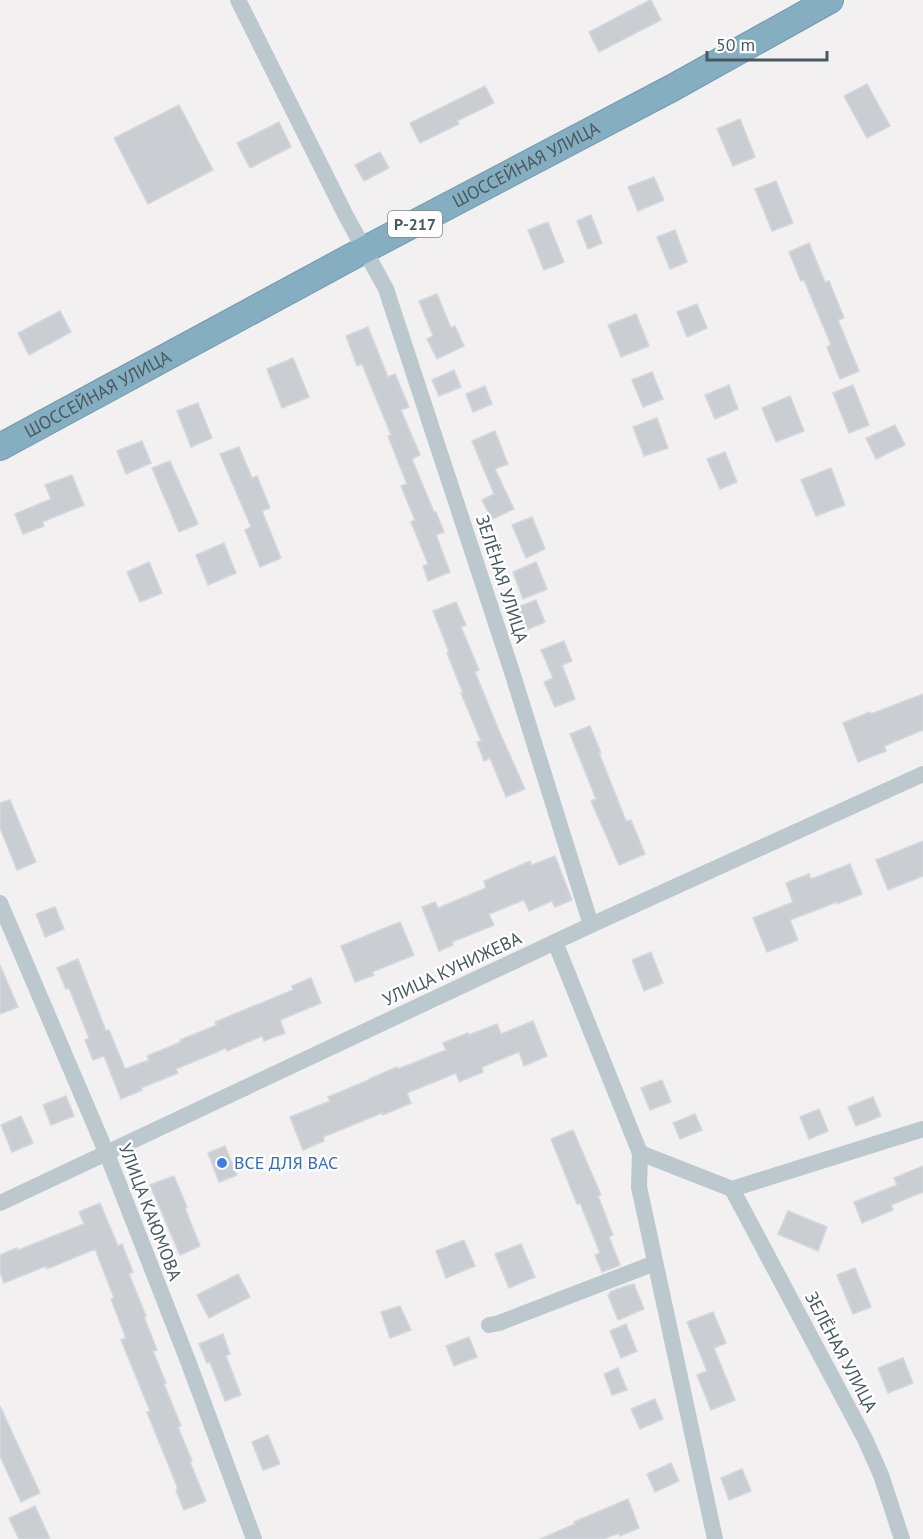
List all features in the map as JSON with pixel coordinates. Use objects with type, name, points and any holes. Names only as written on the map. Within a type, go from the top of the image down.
[{"type":"highway","name":"ШОССЕЙНАЯ УЛИЦА","points":[[0,447],[364,250],[674,87],[830,0]]},
{"type":"street","name":"ЗЕЛЁНАЯ УЛИЦА","points":[[238,0],[364,250],[386,288],[512,672],[591,925]]},
{"type":"street","name":"УЛИЦА КУНИЖЕВА","points":[[0,1203],[591,925],[923,774]]},
{"type":"street","name":"УЛИЦА КАЮМОВА","points":[[0,903],[107,1154],[188,1361],[254,1539]]},
{"type":"street","points":[[555,942],[640,1154],[639,1187],[715,1539]]},
{"type":"street","points":[[640,1154],[732,1189],[923,1129]]},
{"type":"street","name":"ЗЕЛЁНАЯ УЛИЦА","points":[[732,1189],[865,1440],[881,1475],[902,1539]]},
{"type":"street","points":[[489,1325],[655,1263]]},
{"type":"building","points":[[650,0],[661,20],[599,52],[589,32]]},
{"type":"building","points":[[867,84],[890,126],[867,138],[844,96]]},
{"type":"building","points":[[485,86],[494,103],[457,121],[459,124],[420,143],[410,123]]},
{"type":"building","points":[[179,105],[213,170],[148,204],[114,138]]},
{"type":"building","points":[[740,119],[755,157],[733,166],[717,129]]},
{"type":"building","points":[[279,122],[291,147],[250,168],[237,143]]},
{"type":"building","points":[[380,152],[389,168],[364,181],[355,165]]},
{"type":"building","points":[[654,177],[664,200],[638,211],[628,187]]},
{"type":"building","points":[[776,181],[793,223],[772,231],[755,189]]},
{"type":"building","points":[[591,215],[602,243],[588,249],[577,221]]},
{"type":"building","points":[[548,222],[564,262],[544,270],[528,230]]},
{"type":"building","points":[[675,230],[687,262],[670,269],[657,237]]},
{"type":"building","points":[[809,243],[825,282],[829,281],[844,318],[838,320],[859,371],[840,379],[827,347],[831,345],[804,280],[801,281],[789,252]]},
{"type":"building","points":[[437,294],[451,328],[455,326],[464,346],[437,359],[427,339],[433,336],[419,301]]},
{"type":"building","points":[[697,304],[707,328],[687,337],[677,312]]},
{"type":"building","points":[[60,311],[71,332],[29,355],[18,333]]},
{"type":"building","points":[[636,314],[649,346],[621,357],[608,325]]},
{"type":"building","points":[[368,327],[388,377],[395,374],[409,407],[401,410],[420,455],[412,459],[444,532],[436,535],[450,572],[428,581],[423,566],[428,564],[411,522],[415,520],[401,486],[407,484],[388,436],[391,435],[362,364],[357,366],[346,336]]},
{"type":"building","points":[[293,358],[309,397],[282,408],[267,369]]},
{"type":"building","points":[[454,370],[461,387],[439,396],[432,380]]},
{"type":"building","points":[[652,372],[663,399],[643,407],[632,380]]},
{"type":"building","points":[[729,385],[738,409],[715,419],[705,395]]},
{"type":"building","points":[[853,385],[869,425],[849,433],[833,393]]},
{"type":"building","points":[[485,386],[492,404],[473,412],[466,394]]},
{"type":"building","points":[[790,396],[804,431],[776,442],[762,408]]},
{"type":"building","points":[[198,403],[212,438],[191,447],[177,411]]},
{"type":"building","points":[[657,418],[668,448],[644,456],[633,427]]},
{"type":"building","points":[[895,425],[905,445],[876,459],[866,438]]},
{"type":"building","points":[[495,431],[508,464],[495,469],[514,509],[492,519],[482,500],[494,494],[472,441]]},
{"type":"building","points":[[142,441],[151,463],[126,474],[117,451]]},
{"type":"building","points":[[239,447],[252,478],[257,476],[270,508],[262,511],[281,558],[260,567],[245,530],[251,527],[220,454]]},
{"type":"building","points":[[725,452],[737,482],[720,489],[707,459]]},
{"type":"building","points":[[170,461],[198,524],[179,532],[152,468]]},
{"type":"building","points":[[831,468],[845,505],[816,516],[801,480]]},
{"type":"building","points":[[72,475],[84,505],[42,522],[44,526],[23,534],[15,514],[51,499],[45,485]]},
{"type":"building","points":[[532,517],[545,549],[526,558],[512,525]]},
{"type":"building","points":[[224,543],[236,573],[208,585],[196,555]]},
{"type":"building","points":[[149,562],[162,593],[140,602],[127,572]]},
{"type":"building","points":[[536,562],[547,589],[523,599],[513,572]]},
{"type":"building","points":[[536,600],[545,622],[522,632],[513,609]]},
{"type":"building","points":[[456,602],[466,625],[461,627],[479,670],[475,672],[525,789],[506,797],[490,758],[484,761],[477,742],[481,741],[461,693],[463,693],[433,611]]},
{"type":"building","points":[[564,641],[572,661],[562,665],[575,699],[555,707],[544,682],[553,678],[541,650]]},
{"type":"building","points":[[923,694],[923,730],[884,746],[886,751],[858,762],[843,723]]},
{"type":"building","points":[[590,726],[626,821],[631,820],[645,854],[619,865],[591,801],[596,799],[570,734]]},
{"type":"building","points":[[10,800],[36,862],[17,870],[0,828],[0,803]]},
{"type":"building","points":[[923,841],[923,876],[888,890],[876,860]]},
{"type":"building","points":[[555,856],[572,900],[555,907],[552,901],[529,911],[524,900],[489,914],[494,925],[452,942],[453,945],[439,951],[422,907],[435,902],[438,908],[486,888],[484,881],[530,861],[532,865]]},
{"type":"building","points":[[850,864],[862,894],[790,920],[798,940],[767,952],[753,918],[793,902],[786,883],[809,874],[811,879]]},
{"type":"building","points":[[55,907],[64,929],[45,937],[36,914]]},
{"type":"building","points":[[400,922],[414,955],[372,972],[374,975],[355,982],[341,946]]},
{"type":"building","points":[[651,952],[663,983],[644,991],[632,960]]},
{"type":"building","points":[[78,959],[106,1031],[109,1030],[125,1069],[149,1060],[147,1056],[181,1042],[180,1040],[217,1025],[215,1022],[293,990],[292,986],[311,978],[321,1003],[280,1020],[285,1033],[264,1041],[262,1036],[227,1051],[226,1048],[176,1069],[178,1073],[121,1099],[104,1056],[93,1060],[85,1040],[89,1038],[69,988],[66,989],[57,968]]},
{"type":"building","points":[[0,965],[18,1007],[0,1014]]},
{"type":"building","points":[[533,1021],[547,1056],[524,1066],[519,1052],[482,1067],[483,1072],[459,1082],[456,1073],[407,1093],[411,1103],[323,1137],[324,1141],[303,1150],[290,1117],[330,1101],[328,1097],[369,1079],[446,1050],[443,1043],[468,1033],[469,1035],[497,1024],[501,1034]]},
{"type":"building","points":[[662,1080],[671,1102],[650,1110],[641,1088]]},
{"type":"building","points":[[66,1096],[74,1116],[51,1125],[43,1105]]},
{"type":"building","points":[[873,1097],[881,1116],[856,1126],[848,1107]]},
{"type":"building","points":[[819,1109],[828,1131],[809,1139],[800,1117]]},
{"type":"building","points":[[695,1114],[702,1130],[680,1139],[673,1123]]},
{"type":"building","points":[[21,1116],[33,1143],[12,1152],[1,1125]]},
{"type":"building","points":[[573,1130],[601,1195],[598,1196],[613,1235],[609,1237],[620,1265],[602,1272],[595,1255],[600,1253],[551,1139]]},
{"type":"building","points":[[225,1146],[237,1175],[219,1182],[208,1153]]},
{"type":"building","points":[[923,1166],[923,1192],[891,1205],[893,1210],[862,1223],[854,1202],[897,1185],[894,1178]]},
{"type":"building","points":[[174,1176],[200,1246],[180,1255],[150,1185]]},
{"type":"building","points":[[100,1203],[118,1246],[122,1244],[133,1272],[129,1274],[157,1350],[153,1351],[181,1426],[178,1427],[192,1461],[190,1462],[206,1501],[184,1510],[176,1490],[178,1489],[147,1412],[150,1411],[121,1340],[126,1338],[111,1299],[114,1298],[95,1249],[47,1269],[46,1266],[4,1283],[0,1272],[0,1255],[84,1224],[79,1212]]},
{"type":"building","points":[[788,1211],[827,1227],[818,1251],[778,1234]]},
{"type":"building","points":[[464,1240],[475,1266],[446,1278],[436,1251]]},
{"type":"building","points":[[521,1244],[535,1277],[509,1288],[495,1254]]},
{"type":"building","points":[[855,1268],[871,1307],[853,1314],[837,1275]]},
{"type":"building","points":[[238,1274],[250,1297],[209,1318],[197,1295]]},
{"type":"building","points":[[634,1284],[644,1309],[618,1320],[608,1295],[610,1292]]},
{"type":"building","points":[[400,1306],[411,1330],[390,1338],[381,1312]]},
{"type":"building","points":[[713,1312],[726,1343],[714,1348],[735,1400],[711,1410],[697,1375],[707,1371],[687,1322]]},
{"type":"building","points":[[626,1324],[637,1351],[621,1358],[610,1331]]},
{"type":"building","points":[[223,1334],[230,1354],[226,1356],[241,1395],[225,1401],[210,1362],[207,1363],[199,1344]]},
{"type":"building","points":[[469,1337],[477,1357],[454,1366],[446,1346]]},
{"type":"building","points":[[903,1358],[913,1383],[888,1393],[878,1368]]},
{"type":"building","points":[[618,1368],[627,1390],[612,1395],[604,1374]]},
{"type":"building","points":[[655,1399],[663,1419],[640,1429],[631,1409]]},
{"type":"building","points":[[0,1406],[40,1493],[21,1502],[0,1456]]},
{"type":"building","points":[[268,1435],[280,1464],[263,1470],[252,1442]]},
{"type":"building","points":[[671,1463],[679,1481],[655,1492],[647,1474]]},
{"type":"building","points":[[742,1469],[751,1491],[729,1500],[721,1478]]},
{"type":"building","points":[[628,1499],[639,1528],[620,1536],[619,1533],[604,1539],[540,1539],[575,1524],[574,1522]]},
{"type":"building","points":[[35,1506],[50,1539],[19,1539],[9,1518]]},
{"type":"place","name":"ВСЕ ДЛЯ ВАС","points":[[222,1163]]}]
